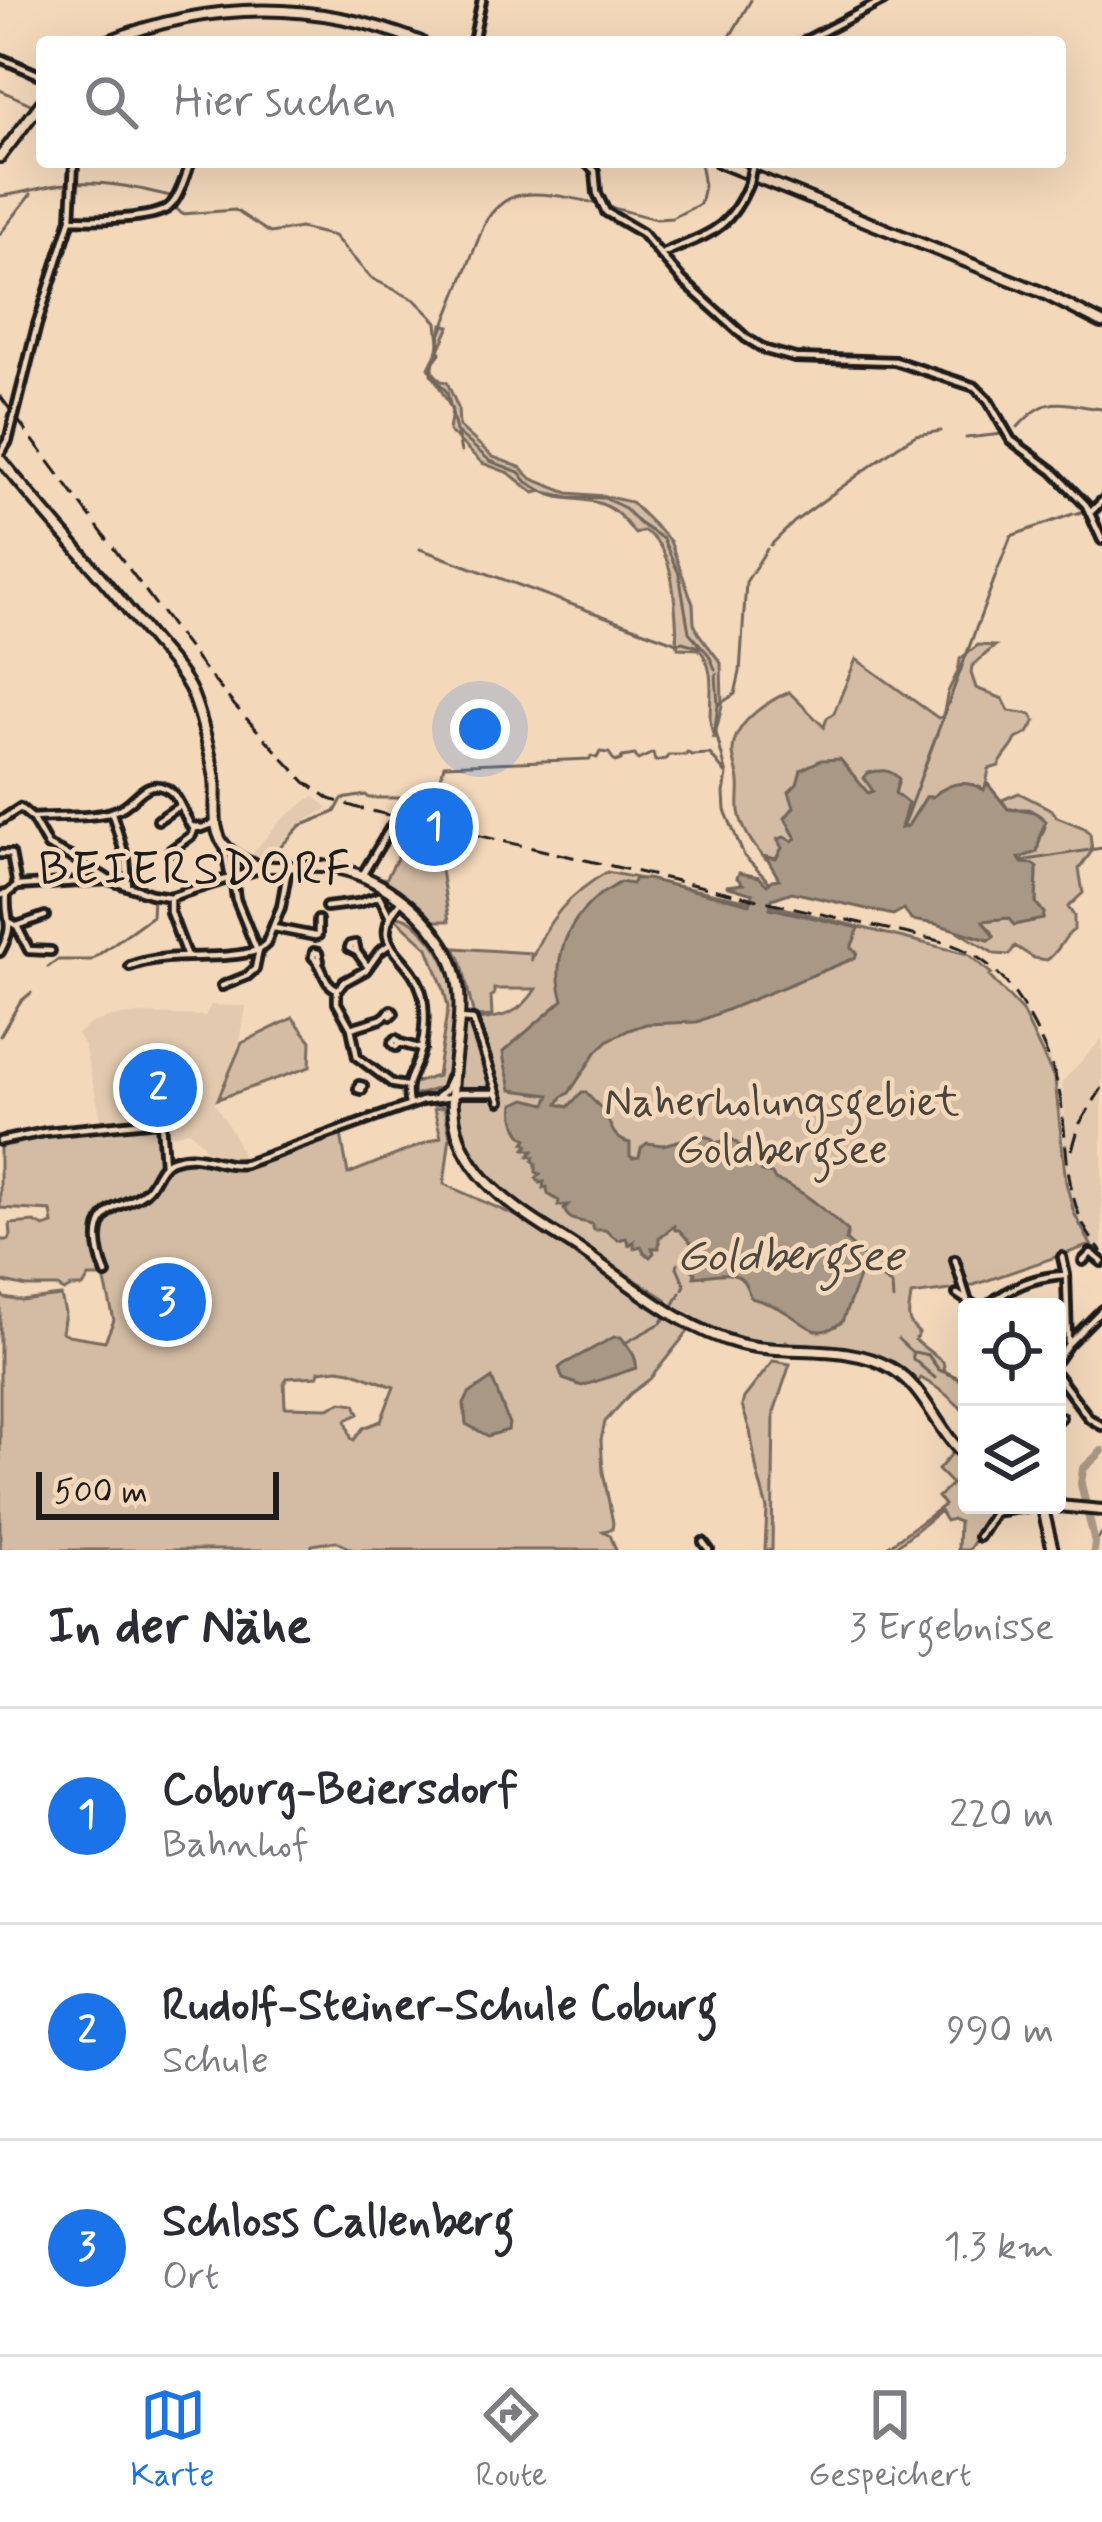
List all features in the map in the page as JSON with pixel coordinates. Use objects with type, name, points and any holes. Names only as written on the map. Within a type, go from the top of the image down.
[{"type":"street","points":[[473,36],[482,0]]},
{"type":"street","points":[[815,36],[884,0]]},
{"type":"street","points":[[123,36],[173,18],[250,7],[347,17],[403,36]]},
{"type":"street","points":[[0,58],[36,73]]},
{"type":"street","points":[[0,157],[36,111]]},
{"type":"street","points":[[74,168],[71,219],[10,436],[0,456],[189,687],[214,776],[220,837],[226,848],[262,868]]},
{"type":"street","points":[[71,219],[104,221],[166,209],[188,168]]},
{"type":"street","points":[[592,168],[603,207],[650,240],[683,281],[738,331],[774,354],[895,361],[980,390],[1011,440],[1057,475],[1086,505],[1102,540]]},
{"type":"street","points":[[734,168],[1041,292],[1102,323]]},
{"type":"street","points":[[660,255],[723,225],[737,209],[752,168]]},
{"type":"street","points":[[0,434],[10,436]]},
{"type":"street","points":[[1090,513],[1102,501]]},
{"type":"street","points":[[32,818],[112,812],[157,785],[170,790],[194,827],[192,835],[170,851]]},
{"type":"street","points":[[158,820],[179,806]]},
{"type":"street","points":[[0,821],[20,808],[32,818],[48,846],[109,880],[151,894],[170,896],[262,868],[321,866],[363,874],[424,921],[453,964],[460,1019],[446,1095],[465,1151],[497,1192],[713,1335],[742,1344],[868,1359],[895,1370],[914,1387],[958,1448]]},
{"type":"street","points":[[112,812],[126,859],[128,886]]},
{"type":"street","points":[[194,827],[216,823]]},
{"type":"street","points":[[363,874],[392,825]]},
{"type":"street","points":[[226,848],[236,899],[258,950]]},
{"type":"street","points":[[0,854],[11,854],[16,886]]},
{"type":"street","points":[[222,986],[255,969],[258,950],[274,928],[281,907],[288,868]]},
{"type":"street","points":[[51,951],[29,950],[4,894],[16,886],[109,880]]},
{"type":"street","points":[[170,896],[170,912],[187,957]]},
{"type":"street","points":[[326,907],[380,896],[389,915]]},
{"type":"street","points":[[400,901],[389,915],[386,933],[423,995],[422,1049],[406,1086],[410,1105]]},
{"type":"street","points":[[0,952],[14,924],[45,916]]},
{"type":"street","points":[[274,928],[315,936],[318,920]]},
{"type":"street","points":[[0,936],[9,934]]},
{"type":"street","points":[[338,989],[368,968],[390,944]]},
{"type":"street","points":[[130,966],[162,958],[258,950]]},
{"type":"street","points":[[357,952],[368,968]]},
{"type":"street","points":[[320,961],[327,982],[338,989]]},
{"type":"street","points":[[338,989],[337,1003],[351,1028],[358,1059],[393,1084],[406,1086]]},
{"type":"street","points":[[351,1028],[388,1014]]},
{"type":"street","points":[[106,1274],[98,1250],[99,1225],[106,1213],[146,1191],[172,1160],[202,1156],[245,1164],[446,1095],[499,1097],[473,1021],[460,1019]]},
{"type":"street","points":[[400,1043],[422,1049]]},
{"type":"street","points":[[0,1141],[161,1121],[164,1165]]},
{"type":"street","points":[[164,1154],[172,1160]]},
{"type":"street","points":[[1083,1261],[1091,1253],[1102,1262]]},
{"type":"street","points":[[1062,1257],[1068,1344]]},
{"type":"street","points":[[956,1260],[967,1298]]},
{"type":"street","points":[[996,1298],[1030,1281],[1066,1275]]},
{"type":"street","points":[[957,1294],[965,1298]]},
{"type":"street","points":[[1066,1347],[1102,1310]]},
{"type":"street","points":[[1066,1387],[1089,1418],[1102,1426]]},
{"type":"street","points":[[1066,1507],[1102,1510]]},
{"type":"street","points":[[979,1537],[993,1514]]},
{"type":"street","points":[[1048,1514],[1053,1550]]},
{"type":"street","points":[[703,1542],[709,1550]]},
{"type":"shaded area","points":[[313,796],[329,808],[299,825],[264,865],[249,858],[279,822]]},
{"type":"shaded area","points":[[211,1005],[246,1006],[240,1043],[215,1104],[243,1158],[204,1149],[189,1131],[165,1136],[162,1119],[102,1122],[84,1045],[77,1034],[91,1023],[112,1017],[205,1016]]},
{"type":"shaded area","points":[[1102,1039],[1102,1256],[1074,1213],[1060,1107],[1052,1069],[1041,1046],[1044,1043],[1057,1076],[1067,1136],[1062,1082]]},
{"type":"green space","points":[[442,324],[450,326],[433,372],[447,382],[458,408],[459,426],[493,457],[520,467],[532,479],[568,493],[631,502],[670,541],[693,604],[694,623],[721,663],[722,706],[714,739],[708,665],[699,649],[678,648],[673,584],[664,553],[655,540],[644,531],[635,534],[609,507],[534,493],[509,473],[482,463],[449,431],[452,410],[429,368]]},
{"type":"green space","points":[[978,645],[995,646],[972,666],[976,688],[1003,699],[1009,711],[1030,714],[1035,721],[999,766],[989,769],[985,790],[965,784],[945,788],[926,797],[908,826],[900,828],[908,803],[895,793],[898,783],[867,793],[840,764],[814,764],[801,770],[791,830],[796,838],[778,841],[782,848],[776,859],[766,857],[767,861],[741,818],[733,753],[738,733],[752,715],[789,692],[824,727],[856,659],[942,717],[960,659]]},
{"type":"green space","points":[[1019,793],[1090,834],[1092,851],[1079,869],[1083,893],[1068,907],[1074,930],[1047,960],[1015,946],[1009,955],[995,954],[957,931],[989,940],[994,936],[981,921],[1008,918],[1014,924],[1043,919],[1036,903],[1037,868],[1022,864],[1019,857],[1037,847],[1045,827],[1042,817],[1029,809],[1008,809],[1002,800]]},
{"type":"green space","points":[[411,832],[436,838],[449,921],[434,921],[379,877],[386,879]]},
{"type":"green space","name":"Naherholungsgebiet Goldbergsee","points":[[607,872],[771,905],[968,954],[992,974],[989,976],[1022,1011],[1055,1080],[1066,1183],[1074,1213],[1091,1245],[965,1288],[911,1295],[909,1320],[919,1333],[915,1340],[958,1379],[958,1406],[921,1378],[916,1385],[871,1360],[785,1346],[786,1341],[781,1347],[765,1344],[696,1320],[523,1206],[476,1160],[462,1137],[455,1110],[461,1025],[513,1012],[536,989],[494,989],[492,1016],[474,1017],[455,948],[531,953],[531,961],[561,909]]},
{"type":"green space","points":[[392,915],[414,923],[438,950],[454,1003],[446,1081],[442,1087],[411,1097],[411,1084],[437,1076],[448,1007],[428,948]]},
{"type":"green space","points":[[293,1018],[311,1041],[310,1067],[218,1099],[242,1043]]},
{"type":"green space","points":[[444,1107],[450,1136],[444,1184],[527,1221],[690,1329],[650,1379],[605,1422],[603,1472],[613,1523],[612,1529],[603,1531],[616,1550],[353,1550],[336,1541],[312,1545],[311,1550],[0,1550],[0,1291],[4,1298],[22,1301],[61,1296],[62,1332],[68,1335],[105,1341],[114,1320],[104,1277],[89,1277],[83,1287],[64,1291],[0,1281],[0,1240],[9,1240],[10,1224],[53,1224],[51,1211],[0,1208],[0,1145],[157,1122],[167,1165],[202,1159],[226,1167],[250,1165],[341,1134],[348,1174],[441,1137],[434,1109]],"holes":[[[351,1371],[394,1387],[381,1421],[363,1428],[354,1440],[346,1420],[359,1414],[355,1404],[285,1407],[287,1378]]]},
{"type":"green space","points":[[773,1361],[790,1364],[774,1412],[772,1550],[765,1550],[767,1509],[742,1406]]},
{"type":"green space","points":[[955,1450],[958,1452],[958,1514],[991,1514],[969,1550],[958,1550],[959,1522],[946,1521],[940,1511],[898,1545],[883,1550],[944,1505],[938,1497],[952,1484],[938,1470]]},
{"type":"water","name":"Goldbergsee","points":[[840,759],[868,793],[873,791],[864,778],[868,773],[896,775],[895,793],[908,803],[901,828],[908,826],[926,797],[957,784],[984,790],[987,783],[1008,809],[1040,816],[1046,821],[1037,852],[1019,858],[1037,868],[1036,903],[1043,919],[1014,925],[1008,918],[983,921],[994,937],[989,940],[911,920],[904,909],[893,915],[792,892],[772,899],[770,908],[859,928],[851,948],[857,952],[855,958],[697,1022],[646,1024],[629,1030],[597,1051],[558,1104],[568,1107],[586,1092],[614,1133],[630,1143],[633,1158],[639,1157],[647,1143],[689,1142],[704,1136],[715,1143],[732,1139],[762,1172],[823,1209],[848,1231],[846,1240],[866,1259],[842,1322],[820,1331],[751,1298],[737,1276],[694,1277],[688,1265],[694,1246],[674,1226],[659,1238],[659,1248],[652,1248],[650,1257],[641,1246],[634,1248],[634,1241],[629,1245],[626,1238],[618,1240],[569,1217],[564,1209],[568,1205],[558,1206],[559,1201],[536,1178],[540,1174],[534,1157],[529,1156],[533,1151],[525,1149],[527,1139],[514,1119],[514,1104],[526,1099],[546,1104],[550,1095],[511,1090],[503,1052],[563,1000],[559,972],[564,944],[577,919],[597,897],[620,882],[647,879],[750,904],[753,894],[726,886],[743,884],[739,873],[759,877],[767,885],[779,879],[766,857],[776,859],[782,848],[778,839],[796,838],[785,818],[794,807],[789,792],[801,770],[821,760]]},
{"type":"water","points":[[621,1337],[629,1348],[636,1368],[582,1386],[563,1379],[559,1368]]},
{"type":"water","points":[[492,1378],[509,1424],[508,1430],[488,1436],[466,1424],[464,1404],[469,1394]]},
{"type":"waterway","points":[[730,36],[751,0]]},
{"type":"waterway","points":[[0,90],[36,107]]},
{"type":"waterway","points":[[179,199],[192,168]]},
{"type":"waterway","points":[[439,338],[484,225],[504,202],[521,195],[553,195],[657,219],[672,218],[700,204],[701,168]]},
{"type":"waterway","points":[[0,196],[65,184],[108,184],[178,198],[176,208],[182,214],[235,210],[270,233],[300,228],[334,236],[371,278],[415,300],[437,322],[440,353],[431,374],[447,392],[456,431],[490,461],[519,472],[544,492],[604,498],[663,539],[679,574],[689,632],[715,669]]},
{"type":"waterway","points":[[0,234],[31,194]]},
{"type":"waterway","points":[[1018,427],[1038,409],[1056,403],[1102,409]]},
{"type":"waterway","points":[[771,545],[794,522],[898,446],[916,435],[941,431]]},
{"type":"waterway","points":[[457,432],[461,452]]},
{"type":"waterway","points":[[966,438],[1003,434]]},
{"type":"waterway","points":[[1076,514],[1083,511]]},
{"type":"waterway","points":[[998,569],[1011,536],[1073,514]]},
{"type":"waterway","points":[[420,549],[677,643],[700,647]]},
{"type":"waterway","points":[[718,705],[735,694],[746,582],[767,549]]},
{"type":"waterway","points":[[902,828],[997,572]]},
{"type":"waterway","points":[[716,674],[715,729],[727,775],[725,810],[744,856],[770,883]]},
{"type":"waterway","points":[[438,791],[444,765],[590,759],[600,752],[609,753],[615,762],[653,753],[655,761],[687,752],[710,754],[727,775]]},
{"type":"waterway","points":[[265,864],[300,826],[335,812],[342,799],[433,794]]},
{"type":"waterway","points":[[1021,861],[1102,848]]},
{"type":"waterway","points":[[48,967],[57,960],[91,960],[152,916],[153,898]]},
{"type":"waterway","points":[[0,1036],[20,1002],[31,993]]},
{"type":"waterway","points":[[678,1263],[683,1289]]},
{"type":"waterway","points":[[877,1275],[892,1285],[893,1300]]},
{"type":"waterway","points":[[672,1308],[680,1293]]},
{"type":"waterway","points":[[625,1343],[667,1315]]},
{"type":"waterway","points":[[898,1339],[935,1378]]},
{"type":"waterway","points":[[914,1352],[928,1355],[939,1370],[958,1377]]},
{"type":"waterway","points":[[1094,1550],[1081,1484],[1083,1469],[1102,1451]]},
{"type":"waterway","points":[[1095,1543],[1102,1534]]},
{"type":"railway","points":[[0,396],[200,664],[305,782],[330,799],[944,942],[988,965],[1019,1000],[1051,1064],[1061,1101],[1074,1200],[1102,1252]]},
{"type":"railway","points":[[1072,1150],[1080,1123],[1102,1088]]},
{"type":"place","name":"Coburg-Beiersdorf","points":[[434,827]]},
{"type":"place","name":"Rudolf-Steiner-Schule Coburg","points":[[158,1088]]},
{"type":"place","name":"Schloss Callenberg","points":[[167,1302]]},
{"type":"district","name":"BEIERSDORF","points":[[196,867]]}]
